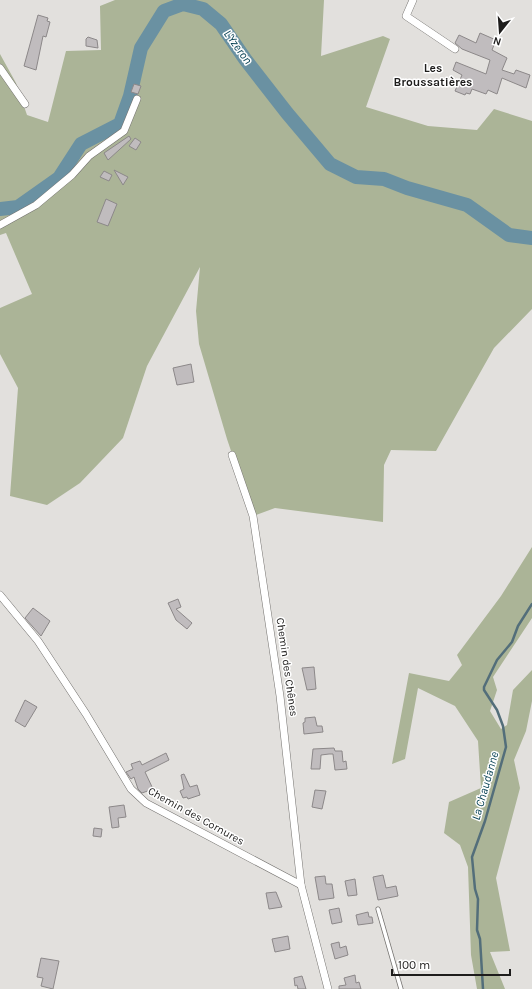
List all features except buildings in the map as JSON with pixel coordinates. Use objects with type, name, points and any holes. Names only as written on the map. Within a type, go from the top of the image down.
[{"type":"street","points":[[413,0],[406,16],[455,49]]},
{"type":"street","points":[[0,68],[24,104]]},
{"type":"street","points":[[0,225],[36,205],[72,175],[89,156],[124,132],[137,99]]},
{"type":"street","name":"Chemin des Chênes","points":[[232,455],[253,516],[256,530],[280,696],[301,885]]},
{"type":"street","name":"Chemin des Cornures","points":[[0,595],[38,641],[86,714],[131,789],[146,804],[301,885]]},
{"type":"street","points":[[301,885],[328,989]]},
{"type":"lane","points":[[378,909],[401,989]]},
{"type":"green space","points":[[115,0],[324,0],[321,56],[383,36],[390,39],[366,107],[428,126],[477,130],[494,109],[532,121],[532,309],[494,348],[436,451],[391,450],[384,465],[383,522],[275,508],[253,516],[227,439],[199,344],[196,311],[200,267],[147,366],[123,438],[80,483],[47,505],[10,496],[18,388],[0,354],[0,308],[32,294],[6,233],[0,235],[0,54],[16,83],[27,115],[48,122],[66,51],[101,50],[100,6]]},
{"type":"green space","points":[[532,547],[532,618],[493,677],[497,690],[490,711],[501,729],[507,725],[513,690],[532,670],[532,701],[526,731],[514,760],[520,788],[496,878],[510,951],[490,952],[505,989],[477,989],[471,955],[468,867],[460,845],[444,833],[449,802],[481,788],[478,741],[455,706],[418,688],[405,759],[392,764],[409,673],[449,681],[462,665],[457,655],[501,596]]},
{"type":"waterway","name":"L'Yzeron","points":[[0,209],[18,207],[59,178],[81,144],[120,124],[130,96],[141,48],[164,11],[183,4],[203,9],[221,24],[245,59],[287,113],[330,164],[356,177],[384,179],[407,188],[467,205],[509,235],[532,238]]},
{"type":"waterway","name":"La Chaudanne","points":[[483,989],[480,939],[477,930],[478,899],[475,889],[472,857],[485,821],[506,747],[503,726],[497,710],[484,690],[484,687],[497,660],[512,642],[518,626],[532,604]]},
{"type":"district","name":"Les Broussatières","points":[[433,75]]}]
